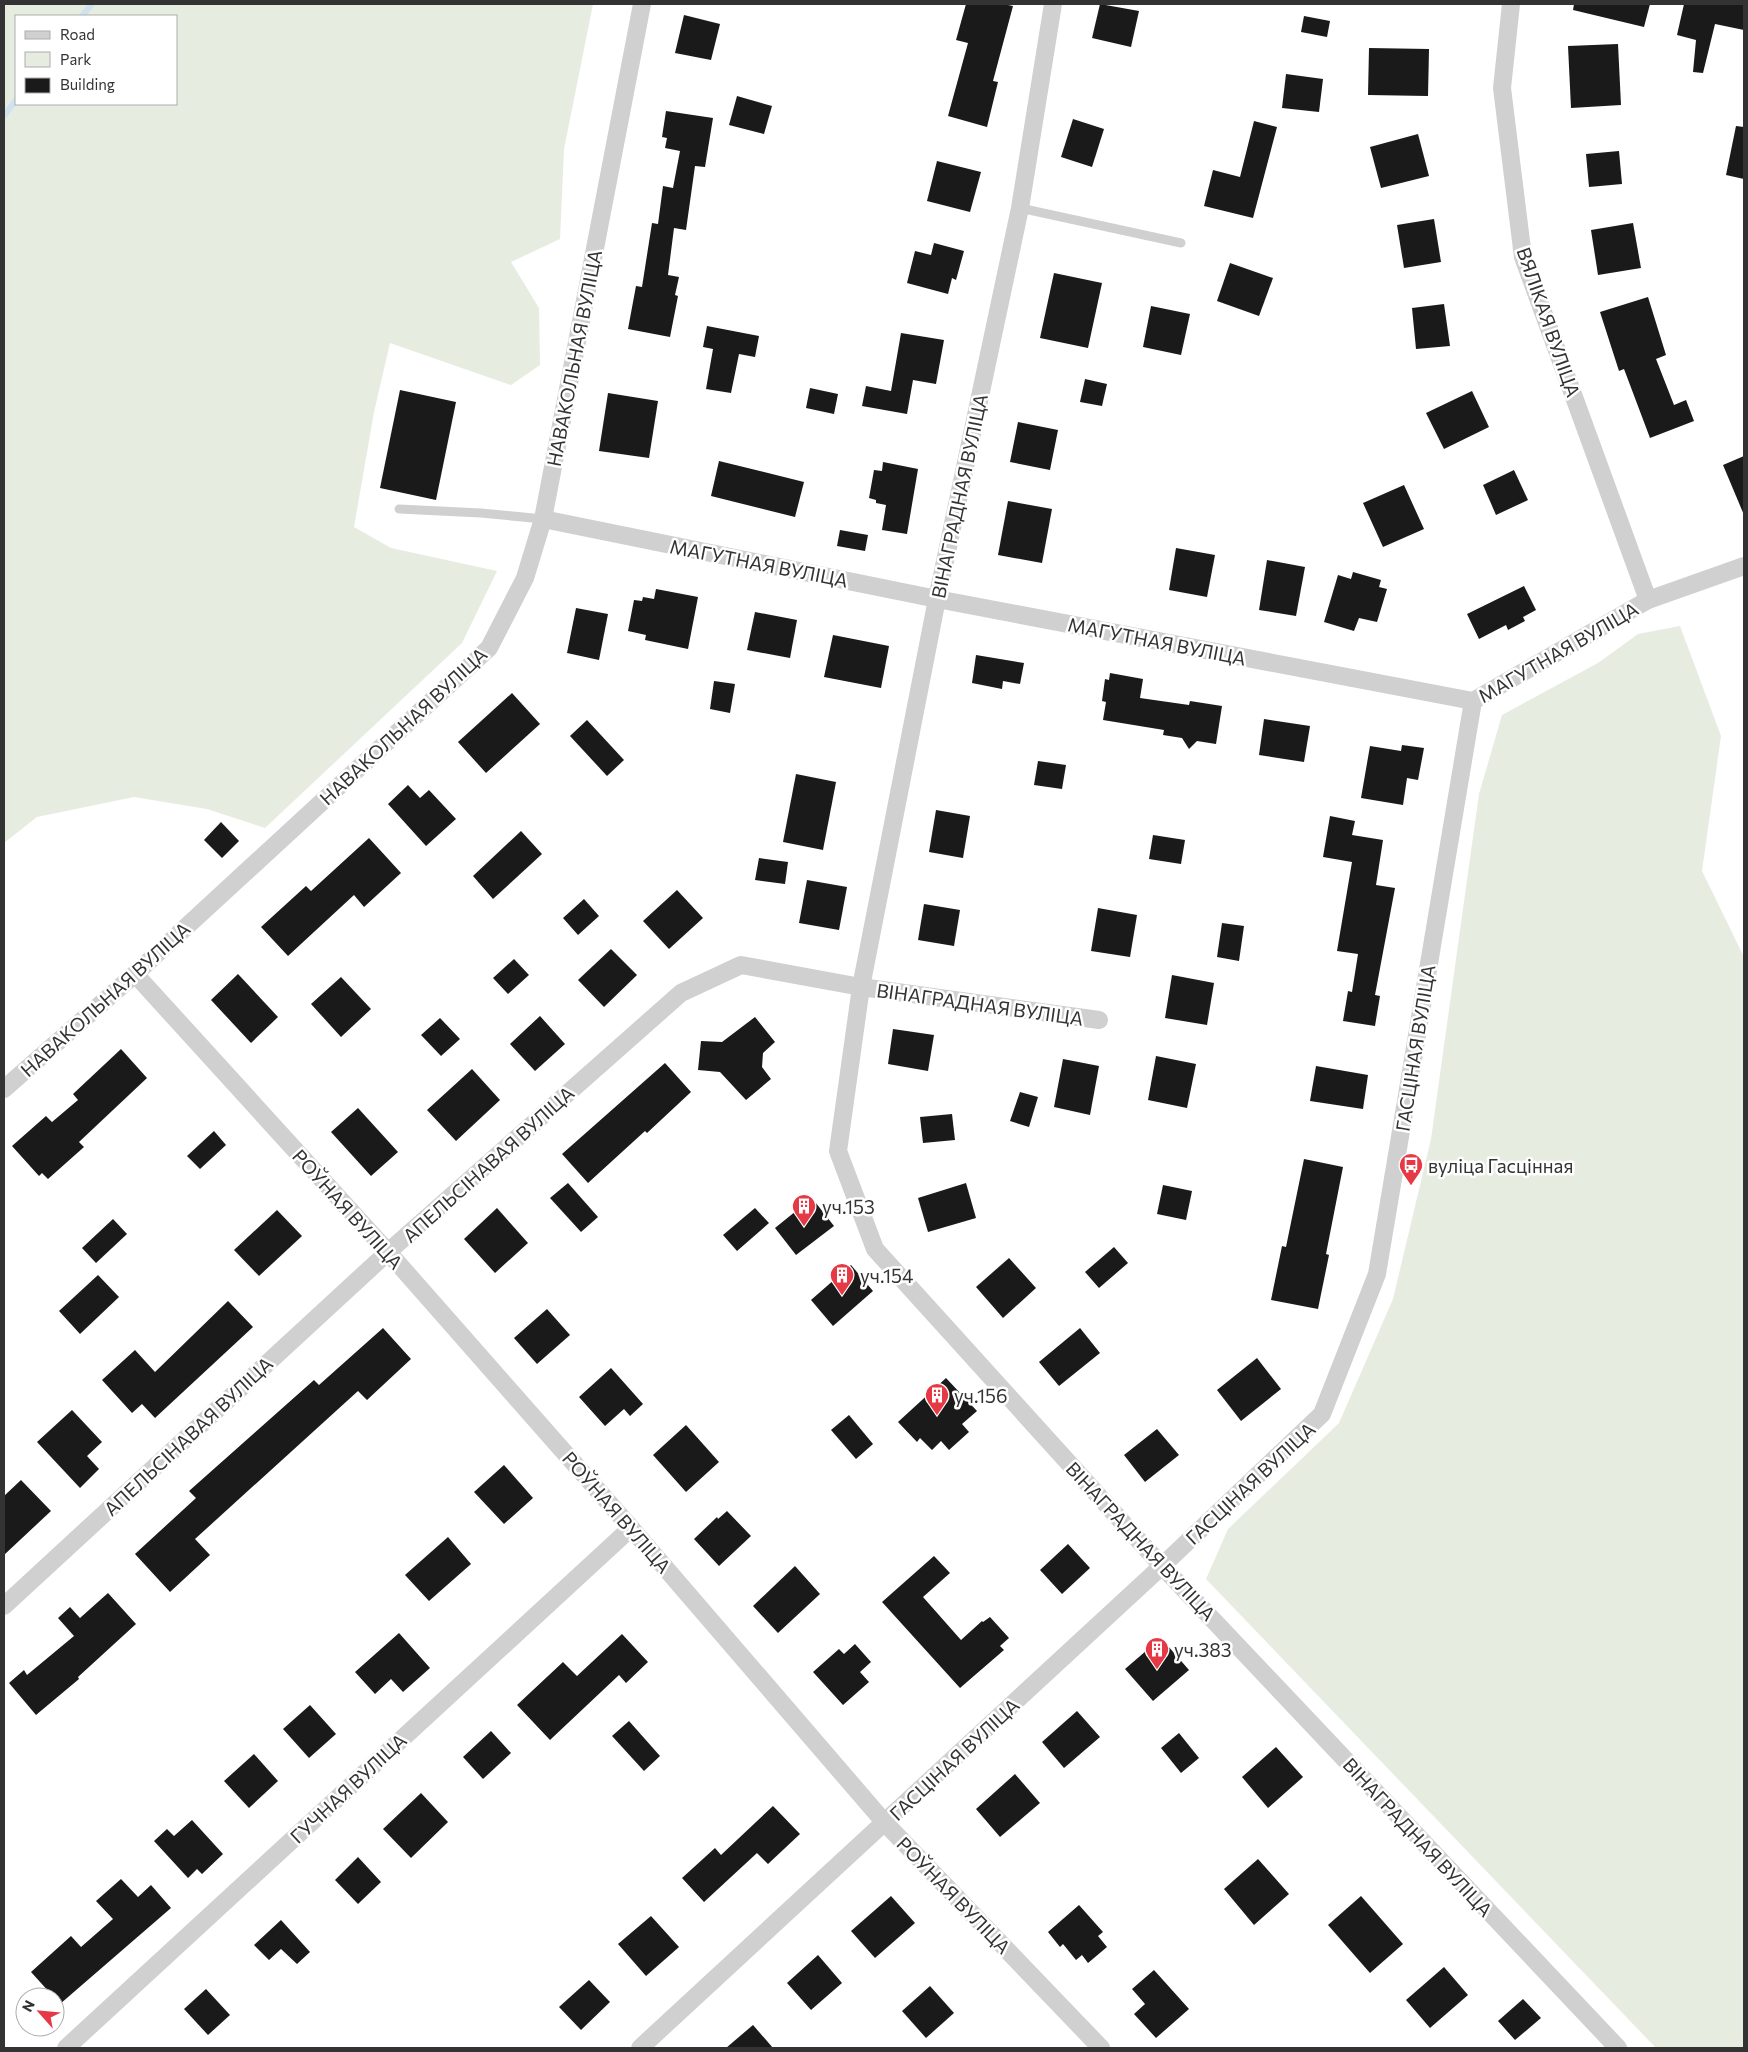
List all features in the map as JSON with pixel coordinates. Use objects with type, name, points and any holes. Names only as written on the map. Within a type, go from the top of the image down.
[{"type":"street","name":"НАВАКОЛЬНАЯ ВУЛІЦА","points":[[4,1090],[135,974],[489,648],[525,578],[543,519],[642,4]]},
{"type":"street","name":"ВІНАГРАДНАЯ ВУЛІЦА","points":[[1053,4],[1020,208],[937,599],[861,987],[838,1151],[875,1248],[1162,1566],[1618,2048]]},
{"type":"street","name":"ВЯЛІКАЯ ВУЛІЦА","points":[[1511,4],[1502,88],[1523,256],[1648,600]]},
{"type":"street","name":"МАГУТНАЯ ВУЛІЦА","points":[[543,519],[937,599],[1472,701],[1648,600],[1744,566]]},
{"type":"street","name":"ГАСЦІНАЯ ВУЛІЦА","points":[[640,2048],[1162,1566],[1322,1414],[1377,1274],[1472,701]]},
{"type":"street","name":"АПЕЛЬСІНАВАЯ ВУЛІЦА","points":[[4,1606],[388,1252],[681,993],[741,965],[861,987]]},
{"type":"street","name":"РОЎНАЯ ВУЛІЦА","points":[[135,974],[388,1252],[631,1528],[885,1823],[1101,2048]]},
{"type":"street","name":"ВІНАГРАДНАЯ ВУЛІЦА","points":[[861,987],[1099,1020]]},
{"type":"street","name":"ГУЧНАЯ ВУЛІЦА","points":[[66,2048],[631,1528]]},
{"type":"lane","points":[[1020,208],[1181,243]]},
{"type":"lane","points":[[399,509],[482,513],[543,519]]},
{"type":"green space","points":[[4,4],[593,4],[564,149],[560,239],[511,262],[539,308],[540,365],[511,385],[390,343],[374,412],[354,527],[391,548],[497,571],[462,643],[265,828],[207,809],[134,797],[37,817],[4,843]]},
{"type":"green space","points":[[1680,626],[1721,736],[1702,871],[1744,957],[1744,2048],[1656,2048],[1206,1579],[1228,1529],[1339,1423],[1393,1299],[1431,1139],[1479,794],[1502,715],[1598,663],[1638,634]]},
{"type":"building","points":[[966,4],[1003,4],[1013,6],[993,81],[998,82],[987,127],[948,116],[968,43],[956,40]]},
{"type":"building","points":[[1100,4],[1139,11],[1131,47],[1092,38]]},
{"type":"building","points":[[1574,4],[1650,4],[1644,27],[1573,10]]},
{"type":"building","points":[[1684,4],[1744,4],[1744,30],[1715,24],[1703,73],[1693,72],[1696,40],[1677,35]]},
{"type":"building","points":[[684,15],[720,24],[711,60],[675,53]]},
{"type":"building","points":[[1304,16],[1330,21],[1327,37],[1301,32]]},
{"type":"building","points":[[1618,44],[1621,105],[1571,108],[1568,46]]},
{"type":"building","points":[[1369,48],[1429,49],[1428,96],[1368,95]]},
{"type":"building","points":[[1286,74],[1323,79],[1319,112],[1282,108]]},
{"type":"building","points":[[737,96],[772,106],[764,134],[729,125]]},
{"type":"building","points":[[666,111],[713,118],[705,167],[695,166],[686,230],[674,228],[668,275],[679,277],[675,295],[678,296],[670,337],[628,329],[636,286],[642,287],[652,223],[658,224],[663,186],[673,188],[680,151],[665,148],[667,138],[662,137]]},
{"type":"building","points":[[1073,119],[1104,129],[1092,167],[1061,157]]},
{"type":"building","points":[[1254,121],[1277,127],[1253,218],[1204,206],[1213,170],[1240,177]]},
{"type":"building","points":[[1736,126],[1744,127],[1744,179],[1726,175]]},
{"type":"building","points":[[1418,134],[1429,176],[1381,188],[1370,147]]},
{"type":"building","points":[[1619,151],[1622,184],[1589,187],[1586,154]]},
{"type":"building","points":[[937,161],[981,172],[970,212],[927,201]]},
{"type":"building","points":[[1434,219],[1441,262],[1404,268],[1397,225]]},
{"type":"building","points":[[1633,223],[1641,268],[1598,275],[1591,230]]},
{"type":"building","points":[[934,243],[964,251],[956,280],[952,278],[948,294],[907,283],[915,251],[931,255]]},
{"type":"building","points":[[1230,263],[1273,278],[1259,316],[1217,301]]},
{"type":"building","points":[[1054,273],[1102,283],[1088,348],[1040,338]]},
{"type":"building","points":[[1648,297],[1666,355],[1656,359],[1674,405],[1686,400],[1694,421],[1650,438],[1624,369],[1619,371],[1600,312]]},
{"type":"building","points":[[1444,304],[1450,346],[1416,349],[1412,308]]},
{"type":"building","points":[[1151,306],[1190,314],[1181,355],[1143,347]]},
{"type":"building","points":[[707,326],[759,336],[755,357],[739,354],[731,393],[706,389],[713,349],[703,347]]},
{"type":"building","points":[[901,333],[944,340],[936,384],[913,380],[907,414],[862,406],[866,386],[891,391]]},
{"type":"building","points":[[1085,379],[1107,384],[1102,406],[1080,402]]},
{"type":"building","points":[[810,388],[838,394],[834,414],[806,408]]},
{"type":"building","points":[[400,390],[456,402],[436,500],[380,488]]},
{"type":"building","points":[[1472,391],[1489,427],[1444,449],[1426,413]]},
{"type":"building","points":[[608,393],[658,401],[649,458],[599,451]]},
{"type":"building","points":[[1018,422],[1058,430],[1050,470],[1010,462]]},
{"type":"building","points":[[1744,456],[1744,515],[1723,465]]},
{"type":"building","points":[[719,461],[804,482],[795,517],[711,496]]},
{"type":"building","points":[[883,462],[918,469],[907,534],[882,530],[886,505],[876,503],[876,500],[869,498],[874,470],[882,471]]},
{"type":"building","points":[[1514,470],[1528,500],[1496,515],[1483,485]]},
{"type":"building","points":[[1404,485],[1424,529],[1383,547],[1363,503]]},
{"type":"building","points":[[1008,501],[1052,509],[1042,563],[998,555]]},
{"type":"building","points":[[840,530],[868,535],[865,551],[837,546]]},
{"type":"building","points":[[1176,548],[1215,555],[1207,597],[1169,590]]},
{"type":"building","points":[[1267,560],[1305,567],[1296,616],[1259,610]]},
{"type":"building","points":[[1353,572],[1381,580],[1379,587],[1387,589],[1377,622],[1359,618],[1354,631],[1324,622],[1338,575],[1351,579]]},
{"type":"building","points":[[1524,586],[1536,610],[1523,617],[1525,621],[1508,630],[1506,625],[1479,639],[1467,614]]},
{"type":"building","points":[[656,589],[698,597],[688,649],[645,640],[646,635],[628,631],[634,600],[642,601],[643,597],[654,599]]},
{"type":"building","points":[[576,608],[608,614],[599,660],[567,653]]},
{"type":"building","points":[[755,612],[797,620],[790,658],[747,650]]},
{"type":"building","points":[[833,635],[889,646],[881,688],[824,677]]},
{"type":"building","points":[[976,655],[1024,663],[1020,684],[1003,681],[1002,689],[972,683]]},
{"type":"building","points":[[1110,673],[1143,679],[1140,698],[1189,705],[1190,701],[1222,706],[1216,744],[1197,741],[1189,749],[1182,738],[1163,735],[1164,730],[1103,720],[1106,702],[1102,701],[1105,679],[1109,680]]},
{"type":"building","points":[[714,681],[735,684],[730,713],[710,709]]},
{"type":"building","points":[[512,693],[540,724],[486,773],[458,742]]},
{"type":"building","points":[[1264,719],[1310,726],[1304,762],[1259,755]]},
{"type":"building","points":[[587,720],[624,760],[607,776],[570,736]]},
{"type":"building","points":[[1402,745],[1424,748],[1418,780],[1407,778],[1403,805],[1361,798],[1370,746],[1401,751]]},
{"type":"building","points":[[1038,761],[1066,765],[1062,789],[1034,785]]},
{"type":"building","points":[[796,774],[836,782],[823,850],[783,842]]},
{"type":"building","points":[[408,785],[420,798],[429,790],[456,819],[426,846],[388,804]]},
{"type":"building","points":[[936,810],[970,816],[963,858],[929,852]]},
{"type":"building","points":[[1330,816],[1355,821],[1352,835],[1383,840],[1376,885],[1395,888],[1375,995],[1380,996],[1375,1026],[1343,1021],[1348,991],[1352,992],[1358,954],[1337,951],[1352,862],[1323,857]]},
{"type":"building","points":[[221,822],[239,841],[222,858],[204,840]]},
{"type":"building","points":[[521,831],[542,854],[493,899],[473,876]]},
{"type":"building","points":[[1153,835],[1185,840],[1181,864],[1149,859]]},
{"type":"building","points":[[369,838],[401,873],[364,907],[354,895],[288,956],[261,927],[306,886],[311,891]]},
{"type":"building","points":[[759,858],[788,862],[785,884],[755,880]]},
{"type":"building","points":[[807,880],[847,887],[839,930],[799,923]]},
{"type":"building","points":[[677,890],[703,918],[669,949],[643,921]]},
{"type":"building","points":[[584,899],[599,916],[578,935],[563,918]]},
{"type":"building","points":[[924,904],[960,910],[954,946],[918,940]]},
{"type":"building","points":[[1098,908],[1137,915],[1130,957],[1091,951]]},
{"type":"building","points":[[1222,923],[1244,926],[1239,961],[1217,957]]},
{"type":"building","points":[[611,949],[637,975],[604,1007],[578,980]]},
{"type":"building","points":[[514,959],[529,975],[508,994],[493,978]]},
{"type":"building","points":[[238,974],[278,1017],[251,1043],[211,1000]]},
{"type":"building","points":[[1172,975],[1214,983],[1207,1025],[1165,1018]]},
{"type":"building","points":[[341,977],[371,1009],[341,1037],[311,1004]]},
{"type":"building","points":[[540,1016],[565,1044],[535,1071],[510,1044]]},
{"type":"building","points":[[755,1017],[775,1042],[763,1053],[762,1067],[771,1079],[746,1100],[720,1072],[698,1070],[701,1041],[722,1042]]},
{"type":"building","points":[[440,1018],[460,1039],[441,1056],[421,1035]]},
{"type":"building","points":[[893,1029],[934,1035],[928,1071],[888,1064]]},
{"type":"building","points":[[121,1049],[147,1078],[79,1142],[84,1147],[48,1179],[42,1173],[39,1176],[12,1146],[46,1116],[52,1122],[78,1100],[73,1094]]},
{"type":"building","points":[[1156,1056],[1196,1064],[1187,1108],[1148,1100]]},
{"type":"building","points":[[1063,1059],[1099,1066],[1090,1115],[1054,1107]]},
{"type":"building","points":[[665,1063],[691,1092],[647,1133],[645,1131],[588,1183],[562,1154]]},
{"type":"building","points":[[1316,1066],[1368,1075],[1363,1109],[1310,1101]]},
{"type":"building","points":[[472,1069],[500,1100],[456,1141],[427,1110]]},
{"type":"building","points":[[1020,1092],[1038,1097],[1029,1127],[1010,1121]]},
{"type":"building","points":[[358,1108],[398,1152],[371,1176],[331,1132]]},
{"type":"building","points":[[952,1114],[955,1140],[923,1143],[920,1117]]},
{"type":"building","points":[[214,1131],[226,1145],[200,1169],[187,1156]]},
{"type":"building","points":[[1304,1159],[1343,1167],[1326,1254],[1329,1255],[1318,1309],[1271,1300],[1282,1246],[1286,1247]]},
{"type":"building","points":[[568,1183],[598,1217],[581,1232],[550,1198]]},
{"type":"building","points":[[966,1183],[976,1218],[928,1232],[918,1198]]},
{"type":"building","points":[[1163,1185],[1192,1191],[1186,1220],[1157,1214]]},
{"type":"building","name":"уч.153","points":[[812,1198],[834,1226],[796,1255],[775,1228]]},
{"type":"building","points":[[497,1208],[528,1243],[495,1273],[464,1239]]},
{"type":"building","points":[[755,1208],[769,1223],[737,1251],[723,1235]]},
{"type":"building","points":[[277,1210],[302,1236],[259,1276],[234,1250]]},
{"type":"building","points":[[113,1219],[127,1234],[96,1263],[82,1248]]},
{"type":"building","points":[[1114,1247],[1128,1263],[1099,1288],[1085,1272]]},
{"type":"building","points":[[1009,1258],[1036,1288],[1003,1318],[976,1287]]},
{"type":"building","name":"уч.154","points":[[851,1265],[873,1291],[833,1326],[811,1300]]},
{"type":"building","points":[[98,1275],[119,1297],[80,1334],[59,1311]]},
{"type":"building","points":[[228,1301],[253,1327],[155,1418],[142,1404],[132,1413],[102,1380],[135,1350],[155,1372]]},
{"type":"building","points":[[547,1309],[570,1335],[537,1364],[514,1338]]},
{"type":"building","points":[[383,1328],[411,1359],[367,1400],[358,1391],[195,1539],[210,1555],[170,1592],[135,1554],[196,1498],[189,1491],[314,1380],[319,1385]]},
{"type":"building","points":[[1080,1328],[1100,1353],[1059,1386],[1039,1362]]},
{"type":"building","points":[[1257,1358],[1281,1389],[1241,1421],[1217,1390]]},
{"type":"building","points":[[611,1368],[643,1404],[630,1416],[624,1409],[605,1426],[579,1397]]},
{"type":"building","name":"уч.156","points":[[946,1378],[977,1411],[962,1424],[969,1432],[949,1450],[941,1441],[932,1450],[920,1438],[917,1442],[898,1422]]},
{"type":"building","points":[[72,1410],[102,1442],[87,1456],[99,1469],[80,1488],[37,1442]]},
{"type":"building","points":[[849,1415],[873,1444],[856,1459],[831,1430]]},
{"type":"building","points":[[686,1425],[719,1462],[686,1492],[653,1455]]},
{"type":"building","points":[[1157,1429],[1179,1455],[1145,1482],[1124,1455]]},
{"type":"building","points":[[504,1465],[533,1498],[504,1524],[474,1492]]},
{"type":"building","points":[[21,1480],[51,1511],[4,1555],[4,1496]]},
{"type":"building","points":[[727,1511],[751,1536],[719,1566],[694,1539],[717,1517],[718,1519]]},
{"type":"building","points":[[448,1537],[471,1564],[429,1601],[405,1575]]},
{"type":"building","points":[[1068,1544],[1090,1568],[1062,1594],[1040,1570]]},
{"type":"building","points":[[934,1556],[950,1573],[923,1597],[961,1640],[982,1621],[990,1617],[1009,1638],[1000,1646],[1004,1650],[960,1688],[882,1602]]},
{"type":"building","points":[[795,1566],[820,1594],[778,1633],[753,1606]]},
{"type":"building","points":[[108,1593],[136,1624],[78,1677],[79,1679],[36,1715],[9,1683],[24,1670],[27,1675],[74,1636],[58,1618],[70,1607],[80,1618]]},
{"type":"building","points":[[399,1633],[430,1668],[403,1692],[391,1679],[375,1694],[355,1672]]},
{"type":"building","points":[[622,1634],[648,1662],[626,1683],[619,1675],[550,1740],[517,1705],[563,1662],[577,1676]]},
{"type":"building","name":"уч.383","points":[[1161,1638],[1189,1670],[1153,1701],[1125,1669]]},
{"type":"building","points":[[855,1644],[871,1662],[860,1672],[869,1682],[843,1705],[813,1672],[839,1649],[844,1654]]},
{"type":"building","points":[[310,1705],[336,1734],[309,1758],[283,1729]]},
{"type":"building","points":[[1077,1711],[1100,1737],[1064,1768],[1042,1742]]},
{"type":"building","points":[[629,1721],[660,1756],[644,1771],[612,1736]]},
{"type":"building","points":[[491,1731],[511,1753],[483,1779],[463,1757]]},
{"type":"building","points":[[1179,1733],[1199,1758],[1181,1773],[1161,1748]]},
{"type":"building","points":[[1276,1747],[1303,1777],[1268,1808],[1242,1777]]},
{"type":"building","points":[[254,1754],[278,1781],[249,1808],[224,1781]]},
{"type":"building","points":[[1015,1774],[1040,1803],[1000,1837],[976,1809]]},
{"type":"building","points":[[421,1793],[448,1822],[411,1858],[383,1829]]},
{"type":"building","points":[[773,1806],[800,1834],[768,1864],[757,1853],[704,1902],[682,1878],[715,1848],[721,1855]]},
{"type":"building","points":[[192,1820],[223,1854],[202,1874],[197,1869],[188,1878],[154,1841],[167,1829],[174,1836]]},
{"type":"building","points":[[358,1857],[381,1882],[358,1904],[335,1880]]},
{"type":"building","points":[[1258,1859],[1289,1894],[1254,1925],[1224,1889]]},
{"type":"building","points":[[121,1879],[138,1897],[151,1885],[171,1908],[65,2000],[65,1987],[45,1987],[31,1972],[71,1936],[81,1947],[113,1919],[96,1901]]},
{"type":"building","points":[[891,1896],[915,1923],[875,1958],[851,1931]]},
{"type":"building","points":[[1361,1896],[1403,1944],[1370,1973],[1328,1925]]},
{"type":"building","points":[[1079,1905],[1103,1932],[1098,1936],[1107,1947],[1088,1963],[1082,1955],[1076,1960],[1063,1944],[1060,1947],[1048,1932]]},
{"type":"building","points":[[651,1916],[679,1947],[646,1976],[618,1944]]},
{"type":"building","points":[[281,1920],[310,1952],[297,1964],[281,1949],[269,1960],[254,1945]]},
{"type":"building","points":[[818,1955],[842,1983],[811,2010],[787,1983]]},
{"type":"building","points":[[1444,1967],[1468,1995],[1430,2028],[1406,2000]]},
{"type":"building","points":[[1154,1970],[1189,2009],[1156,2038],[1134,2014],[1145,2004],[1132,1989]]},
{"type":"building","points":[[589,1980],[610,2002],[581,2030],[559,2007]]},
{"type":"building","points":[[930,1986],[954,2013],[926,2038],[902,2011]]},
{"type":"building","points":[[206,1989],[230,2015],[208,2035],[184,2009]]},
{"type":"building","points":[[1523,1999],[1541,2018],[1515,2040],[1498,2021]]},
{"type":"building","points":[[753,2025],[773,2048],[726,2048]]},
{"type":"waterway","points":[[83,15],[92,4]]},
{"type":"waterway","points":[[4,116],[15,101]]},
{"type":"place","name":"вуліца Гасцінная","points":[[1411,1186]]},
{"type":"place","name":"уч.153","points":[[804,1227]]},
{"type":"place","name":"уч.154","points":[[842,1296]]},
{"type":"place","name":"уч.156","points":[[937,1416]]},
{"type":"place","name":"уч.383","points":[[1157,1670]]}]
